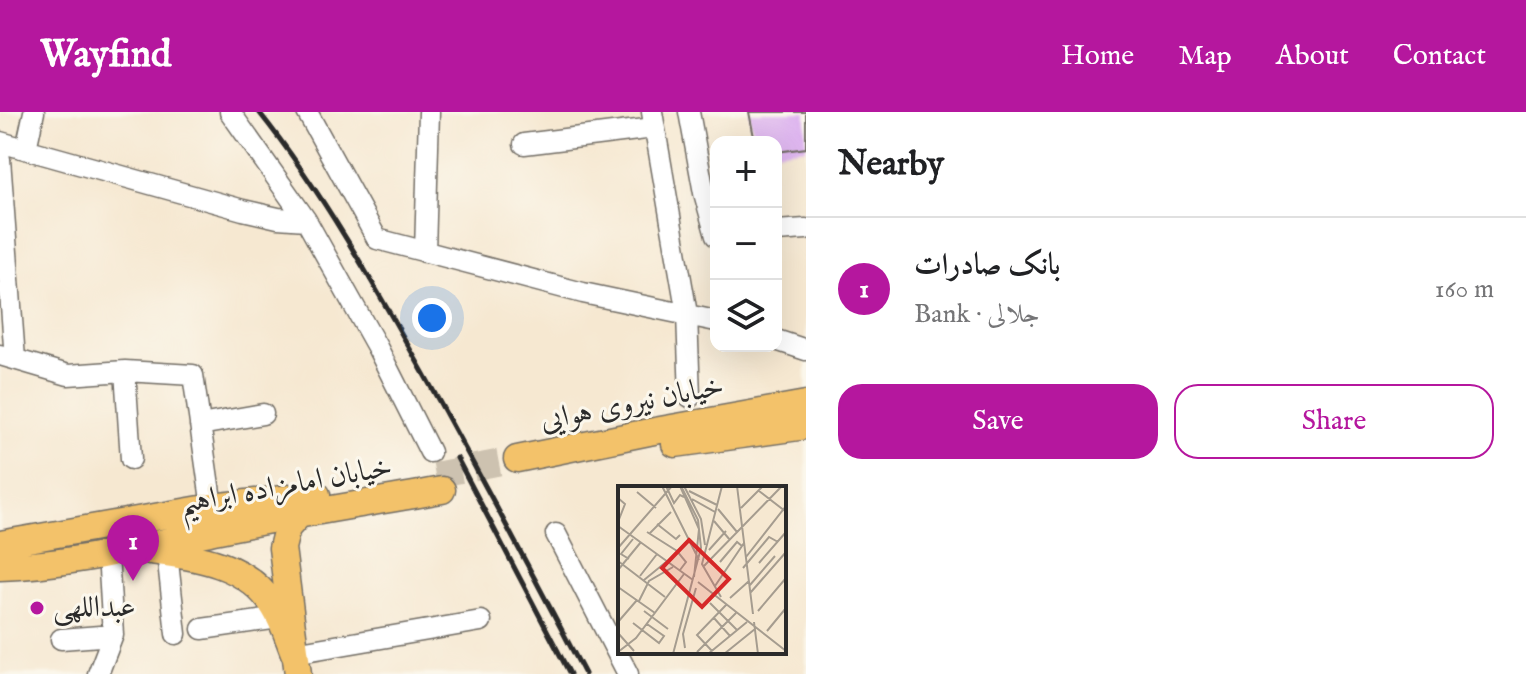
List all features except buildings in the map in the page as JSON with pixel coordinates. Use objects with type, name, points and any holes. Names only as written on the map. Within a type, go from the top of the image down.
[{"type":"main road","name":"خیابان نیروی هوایی","points":[[806,404],[649,432],[520,466],[806,426]]},
{"type":"main road","name":"خیابان امامزاده ابراهیم","points":[[0,544],[212,507],[296,499],[436,472]]},
{"type":"main road","name":"خیابان امامزاده ابراهیم","points":[[0,567],[81,559],[298,516],[436,472]]},
{"type":"main road","points":[[296,663],[282,548],[287,528],[298,516]]},
{"type":"main road","points":[[63,531],[55,540],[59,552],[65,557],[81,559]]},
{"type":"main road","points":[[119,551],[167,553],[211,560],[233,569],[254,583],[275,608],[296,663]]},
{"type":"street","points":[[26,149],[34,112]]},
{"type":"street","points":[[230,112],[306,220],[377,347],[436,472]]},
{"type":"street","points":[[307,112],[377,239],[583,293],[710,320]]},
{"type":"street","points":[[425,252],[429,112]]},
{"type":"street","points":[[689,112],[710,214]]},
{"type":"street","points":[[524,144],[653,120],[687,314],[690,397]]},
{"type":"street","points":[[0,142],[243,210],[278,218],[306,220]]},
{"type":"street","points":[[0,159],[8,357],[68,375],[125,371],[193,375],[212,507]]},
{"type":"street","points":[[782,231],[806,229]]},
{"type":"street","points":[[782,342],[806,350]]},
{"type":"street","points":[[125,371],[131,459]]},
{"type":"street","points":[[200,425],[263,414]]},
{"type":"street","points":[[556,534],[628,674]]},
{"type":"street","points":[[98,674],[113,635],[119,551]]},
{"type":"street","points":[[167,553],[176,634]]},
{"type":"street","points":[[202,629],[279,618]]},
{"type":"street","points":[[296,663],[481,621]]},
{"type":"street","points":[[61,639],[113,635]]},
{"type":"tunnel","points":[[435,475],[517,459]]},
{"type":"railway","points":[[259,112],[326,206],[367,273],[465,448],[585,674]]},
{"type":"railway","points":[[457,458],[570,674]]},
{"type":"place","name":"بانک صادرات","points":[[133,581]]},
{"type":"place","name":"عبداللهی","points":[[37,608]]}]
